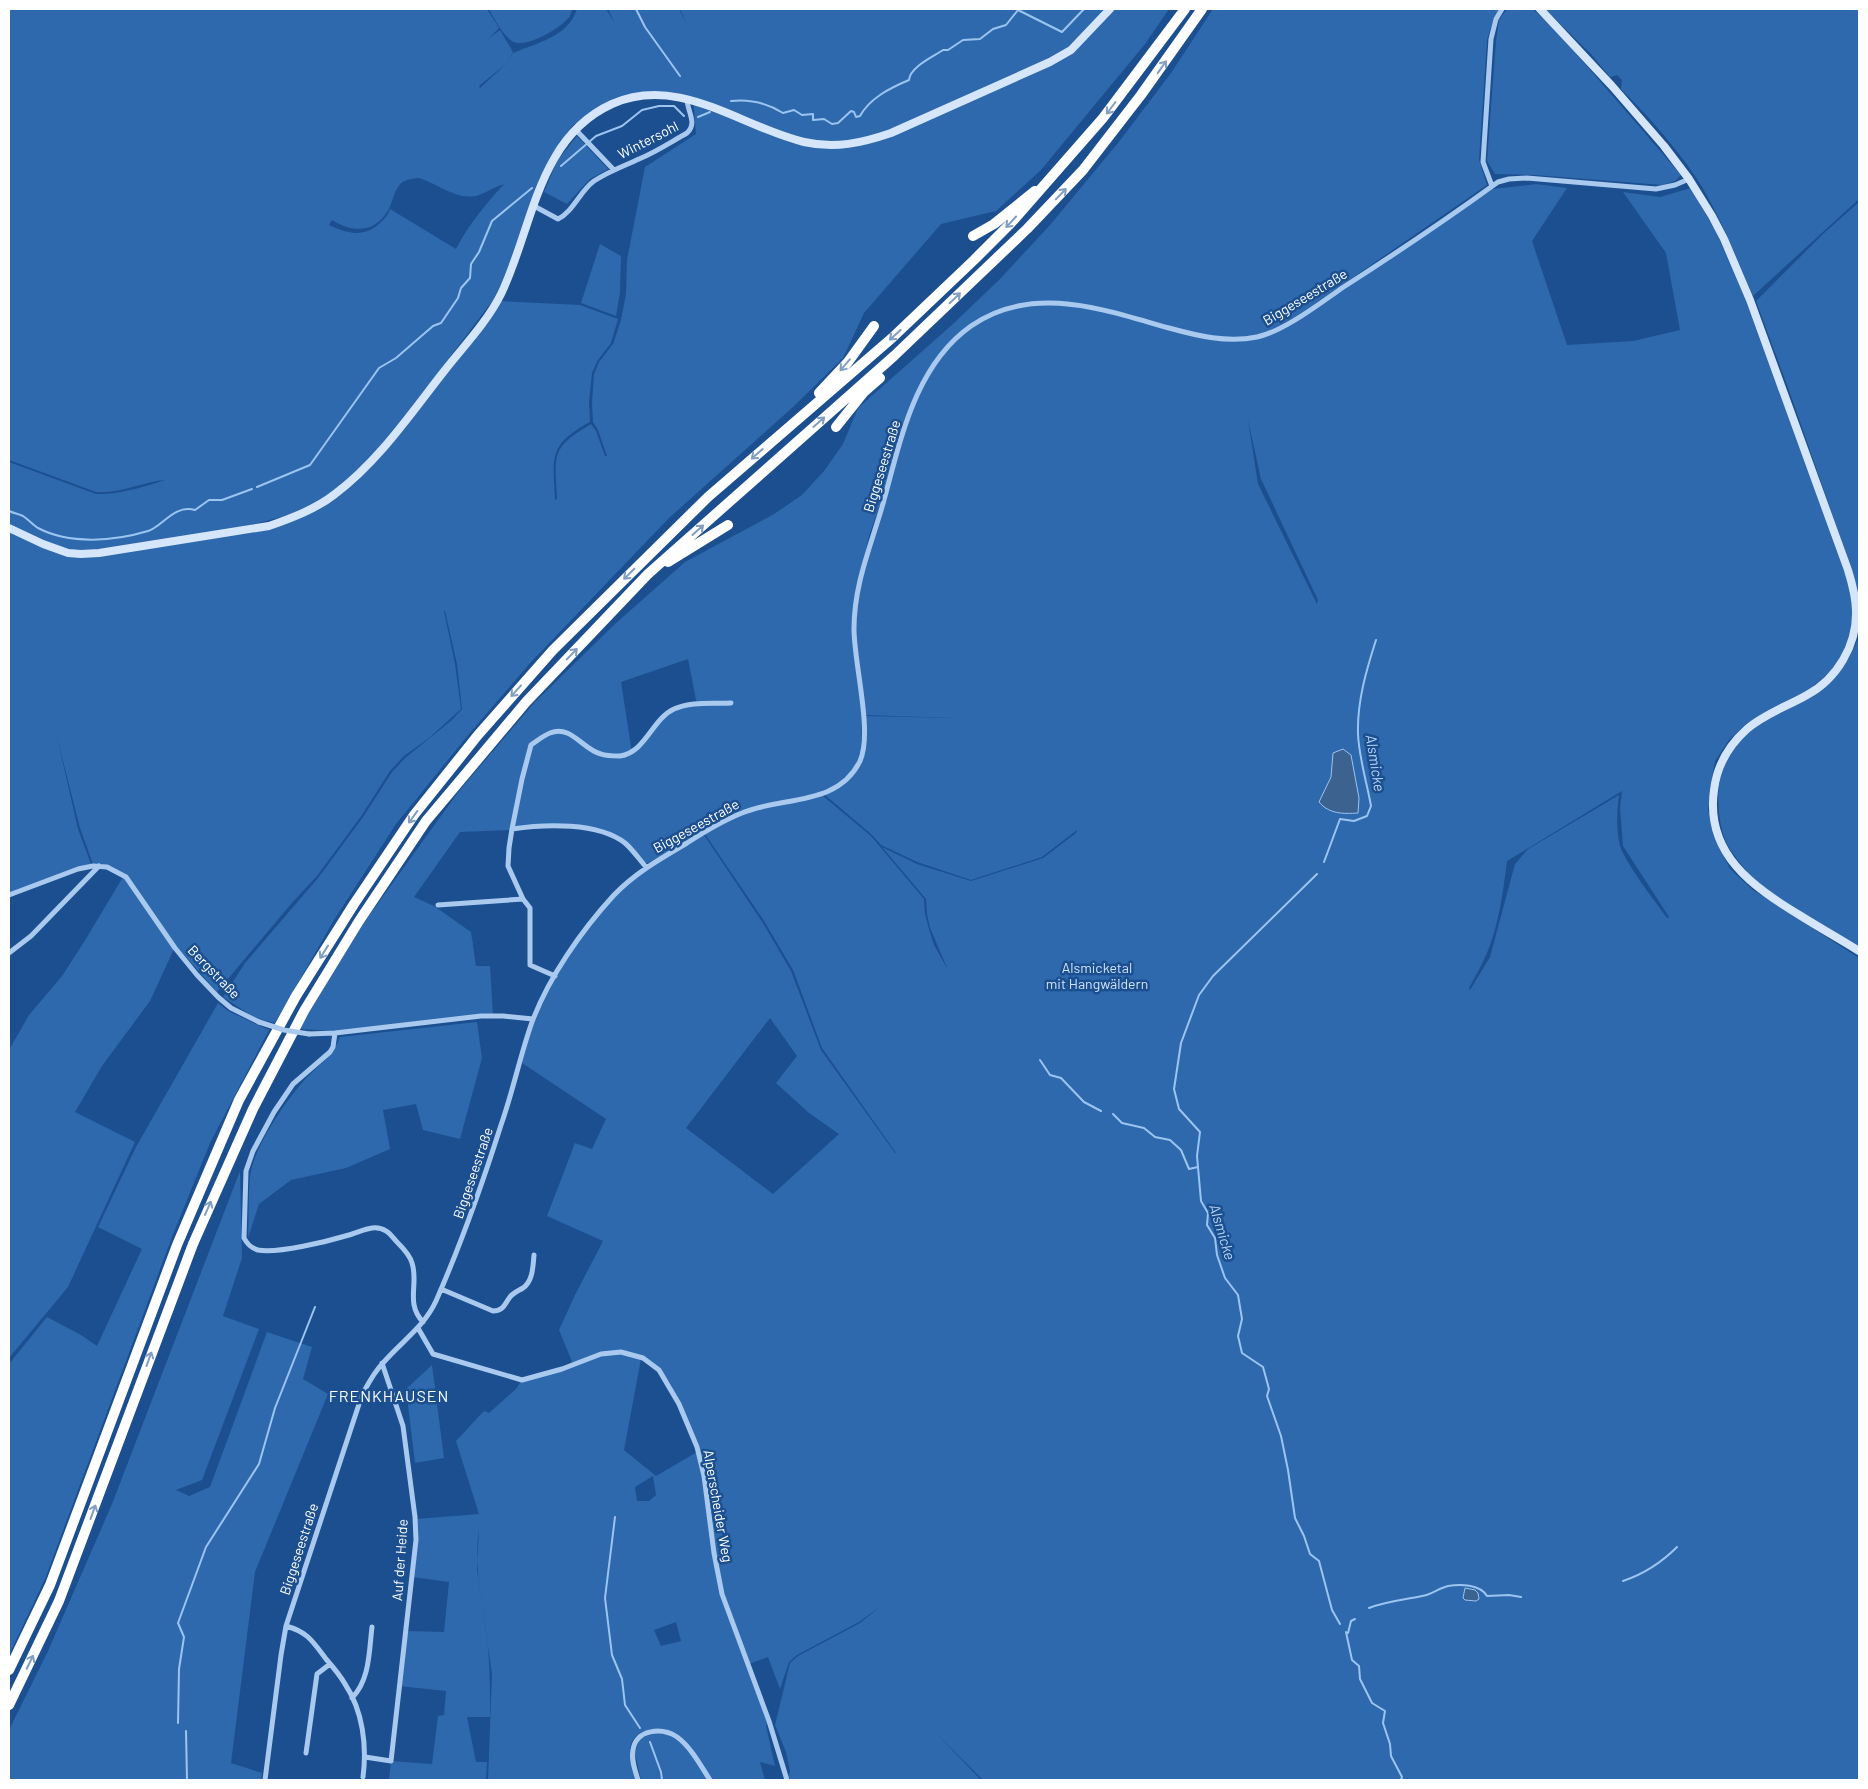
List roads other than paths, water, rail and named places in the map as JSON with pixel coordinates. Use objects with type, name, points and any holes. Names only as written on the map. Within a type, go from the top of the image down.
[{"type":"highway","points":[[9,1670],[50,1585],[177,1245],[239,1100],[296,996],[354,904],[414,815],[478,735],[553,650],[708,497],[936,297],[992,242],[1045,186],[1103,118],[1185,9]]},
{"type":"highway","points":[[9,1705],[59,1601],[193,1244],[253,1109],[304,1012],[359,921],[426,822],[526,702],[648,574],[894,356],[1027,229],[1083,170],[1141,95],[1202,9]]},
{"type":"highway","points":[[973,236],[994,224],[1030,193],[1045,186]]},
{"type":"highway","points":[[807,410],[812,400],[848,362],[874,326]]},
{"type":"highway","points":[[836,427],[864,392],[880,377],[894,356]]},
{"type":"highway","points":[[648,574],[728,525]]},
{"type":"street","points":[[9,528],[68,553],[100,553],[270,526],[296,516],[332,496],[351,482],[371,461],[479,327],[500,296],[552,160],[575,129],[593,115],[612,104],[649,95],[682,98],[716,108],[778,134],[804,142],[834,146],[867,142],[1050,62],[1071,50],[1110,9]]},
{"type":"street","points":[[1492,186],[1483,162],[1491,39],[1496,19],[1502,9]]},
{"type":"street","points":[[1540,9],[1648,126],[1689,179],[1724,239],[1750,300],[1848,570],[1855,599],[1857,630],[1848,651],[1834,673],[1822,685],[1809,694],[1765,716],[1748,728],[1732,744],[1721,763],[1712,799],[1713,815],[1721,843],[1727,856],[1737,868],[1763,892],[1859,951]]},
{"type":"street","name":"Wintersohl","points":[[534,206],[558,219],[564,216],[575,200],[592,182],[613,169],[641,158],[690,130],[692,121],[687,105],[682,98]]},
{"type":"street","name":"Wintersohl","points":[[575,129],[613,169]]},
{"type":"street","name":"Biggeseestraße","points":[[265,1780],[286,1626],[362,1395],[382,1363],[423,1322],[431,1311],[442,1288],[480,1192],[533,1019],[555,976],[587,926],[618,891],[646,867],[745,811],[823,794],[845,782],[855,770],[863,755],[864,715],[854,648],[854,623],[856,597],[863,564],[881,511],[903,434],[924,381],[938,359],[954,340],[973,325],[996,313],[1020,304],[1055,302],[1094,307],[1201,337],[1232,340],[1262,336],[1298,318],[1498,182],[1527,178],[1656,189],[1675,185],[1689,179]]},
{"type":"street","points":[[555,976],[530,965],[530,908],[523,899],[508,866],[512,829],[531,745],[551,732],[562,731],[601,754],[620,756],[632,752],[665,714],[674,709],[687,705],[731,703]]},
{"type":"street","points":[[512,829],[529,827],[591,829],[619,839],[630,848],[646,867]]},
{"type":"street","points":[[9,895],[78,869],[99,866]]},
{"type":"street","points":[[9,953],[31,936],[99,866]]},
{"type":"street","name":"Bergstraße","points":[[99,866],[107,867],[126,877],[175,948],[197,975],[231,1008],[258,1022],[284,1030],[309,1034],[335,1034],[481,1016],[533,1019]]},
{"type":"street","points":[[438,905],[523,899]]},
{"type":"street","points":[[335,1034],[333,1047],[330,1052],[293,1084],[274,1112],[253,1152],[246,1171],[244,1238],[252,1247],[265,1251],[324,1242],[370,1228],[380,1228],[400,1244],[412,1261],[414,1268],[413,1305],[423,1322]]},
{"type":"street","points":[[442,1288],[498,1312],[512,1294],[527,1285],[533,1270],[534,1255]]},
{"type":"street","name":"Alperscheider Weg","points":[[418,1328],[433,1354],[522,1380],[601,1354],[621,1352],[643,1358],[659,1370],[679,1404],[697,1447],[704,1476],[714,1553],[722,1594],[787,1780]]},
{"type":"street","name":"Auf der Heide","points":[[366,1757],[392,1760],[414,1562],[415,1517],[404,1426],[382,1363]]},
{"type":"street","points":[[286,1626],[304,1633],[346,1685],[357,1709],[366,1757],[363,1777]]},
{"type":"street","points":[[352,1698],[364,1682],[367,1672],[372,1627]]},
{"type":"street","points":[[306,1753],[317,1674],[330,1664]]},
{"type":"street","points":[[638,1780],[632,1760],[635,1743],[645,1733],[660,1731],[673,1734],[681,1740],[710,1780]]},
{"type":"waterway","points":[[636,9],[645,27],[680,76]]},
{"type":"waterway","points":[[731,101],[758,102],[783,113],[794,110],[802,115],[813,114],[813,120],[824,119],[832,124],[838,123],[851,111],[854,112],[856,117],[860,116],[875,99],[888,90],[909,80],[913,71],[928,59],[943,50],[948,50],[963,40],[980,39],[993,29],[1006,25],[1018,10],[1062,32],[1084,9]]},
{"type":"waterway","points":[[561,166],[596,136],[622,126],[642,110],[659,106],[674,106],[684,116]]},
{"type":"waterway","points":[[698,117],[710,112]]},
{"type":"waterway","points":[[257,487],[310,465],[379,368],[396,358],[433,326],[441,323],[458,298],[461,288],[470,278],[471,264],[479,252],[492,221],[532,188]]},
{"type":"waterway","points":[[9,511],[23,516],[38,528],[64,537],[93,540],[107,539],[148,531],[181,510],[195,510],[209,500],[222,500],[252,489]]},
{"type":"waterway","name":"Alsmicke","points":[[1324,862],[1340,819],[1354,821],[1367,816],[1371,806],[1360,752],[1358,722],[1363,687],[1376,640]]},
{"type":"waterway","name":"Alsmicke","points":[[1317,874],[1213,976],[1199,995],[1181,1043],[1174,1089],[1179,1109],[1200,1132],[1197,1156],[1201,1201],[1208,1213],[1207,1225],[1215,1238],[1217,1255],[1225,1278],[1238,1295],[1242,1319],[1238,1336],[1242,1353],[1263,1367],[1269,1389],[1267,1396],[1281,1436],[1295,1518],[1310,1554],[1319,1561],[1332,1610],[1340,1624]]},
{"type":"waterway","points":[[1040,1060],[1050,1075],[1061,1078],[1084,1102],[1101,1111]]},
{"type":"waterway","points":[[1113,1114],[1122,1123],[1144,1128],[1155,1137],[1170,1140],[1181,1150],[1189,1169],[1198,1167]]},
{"type":"waterway","points":[[178,1723],[179,1669],[184,1637],[178,1623],[206,1547],[259,1464],[275,1408],[315,1307]]},
{"type":"waterway","points":[[615,1517],[605,1598],[612,1655],[622,1679],[625,1705],[640,1728]]},
{"type":"waterway","points":[[1623,1581],[1652,1567],[1677,1547]]},
{"type":"waterway","points":[[1369,1608],[1425,1595],[1453,1585],[1475,1587],[1487,1596],[1509,1595],[1521,1597]]},
{"type":"waterway","points":[[1348,1633],[1351,1621],[1355,1619]]},
{"type":"waterway","name":"Alsmicke","points":[[1346,1632],[1352,1660],[1359,1666],[1360,1679],[1372,1703],[1385,1711],[1383,1723],[1390,1744],[1391,1756],[1402,1777],[1401,1780]]},
{"type":"waterway","points":[[186,1731],[187,1780]]},
{"type":"waterway","points":[[650,1742],[662,1780]]},
{"type":"district","name":"FRENKHAUSEN","points":[[389,1396]]},
{"type":"park label","name":"Alsmicketal mit Hangwäldern","points":[[1097,976]]}]
